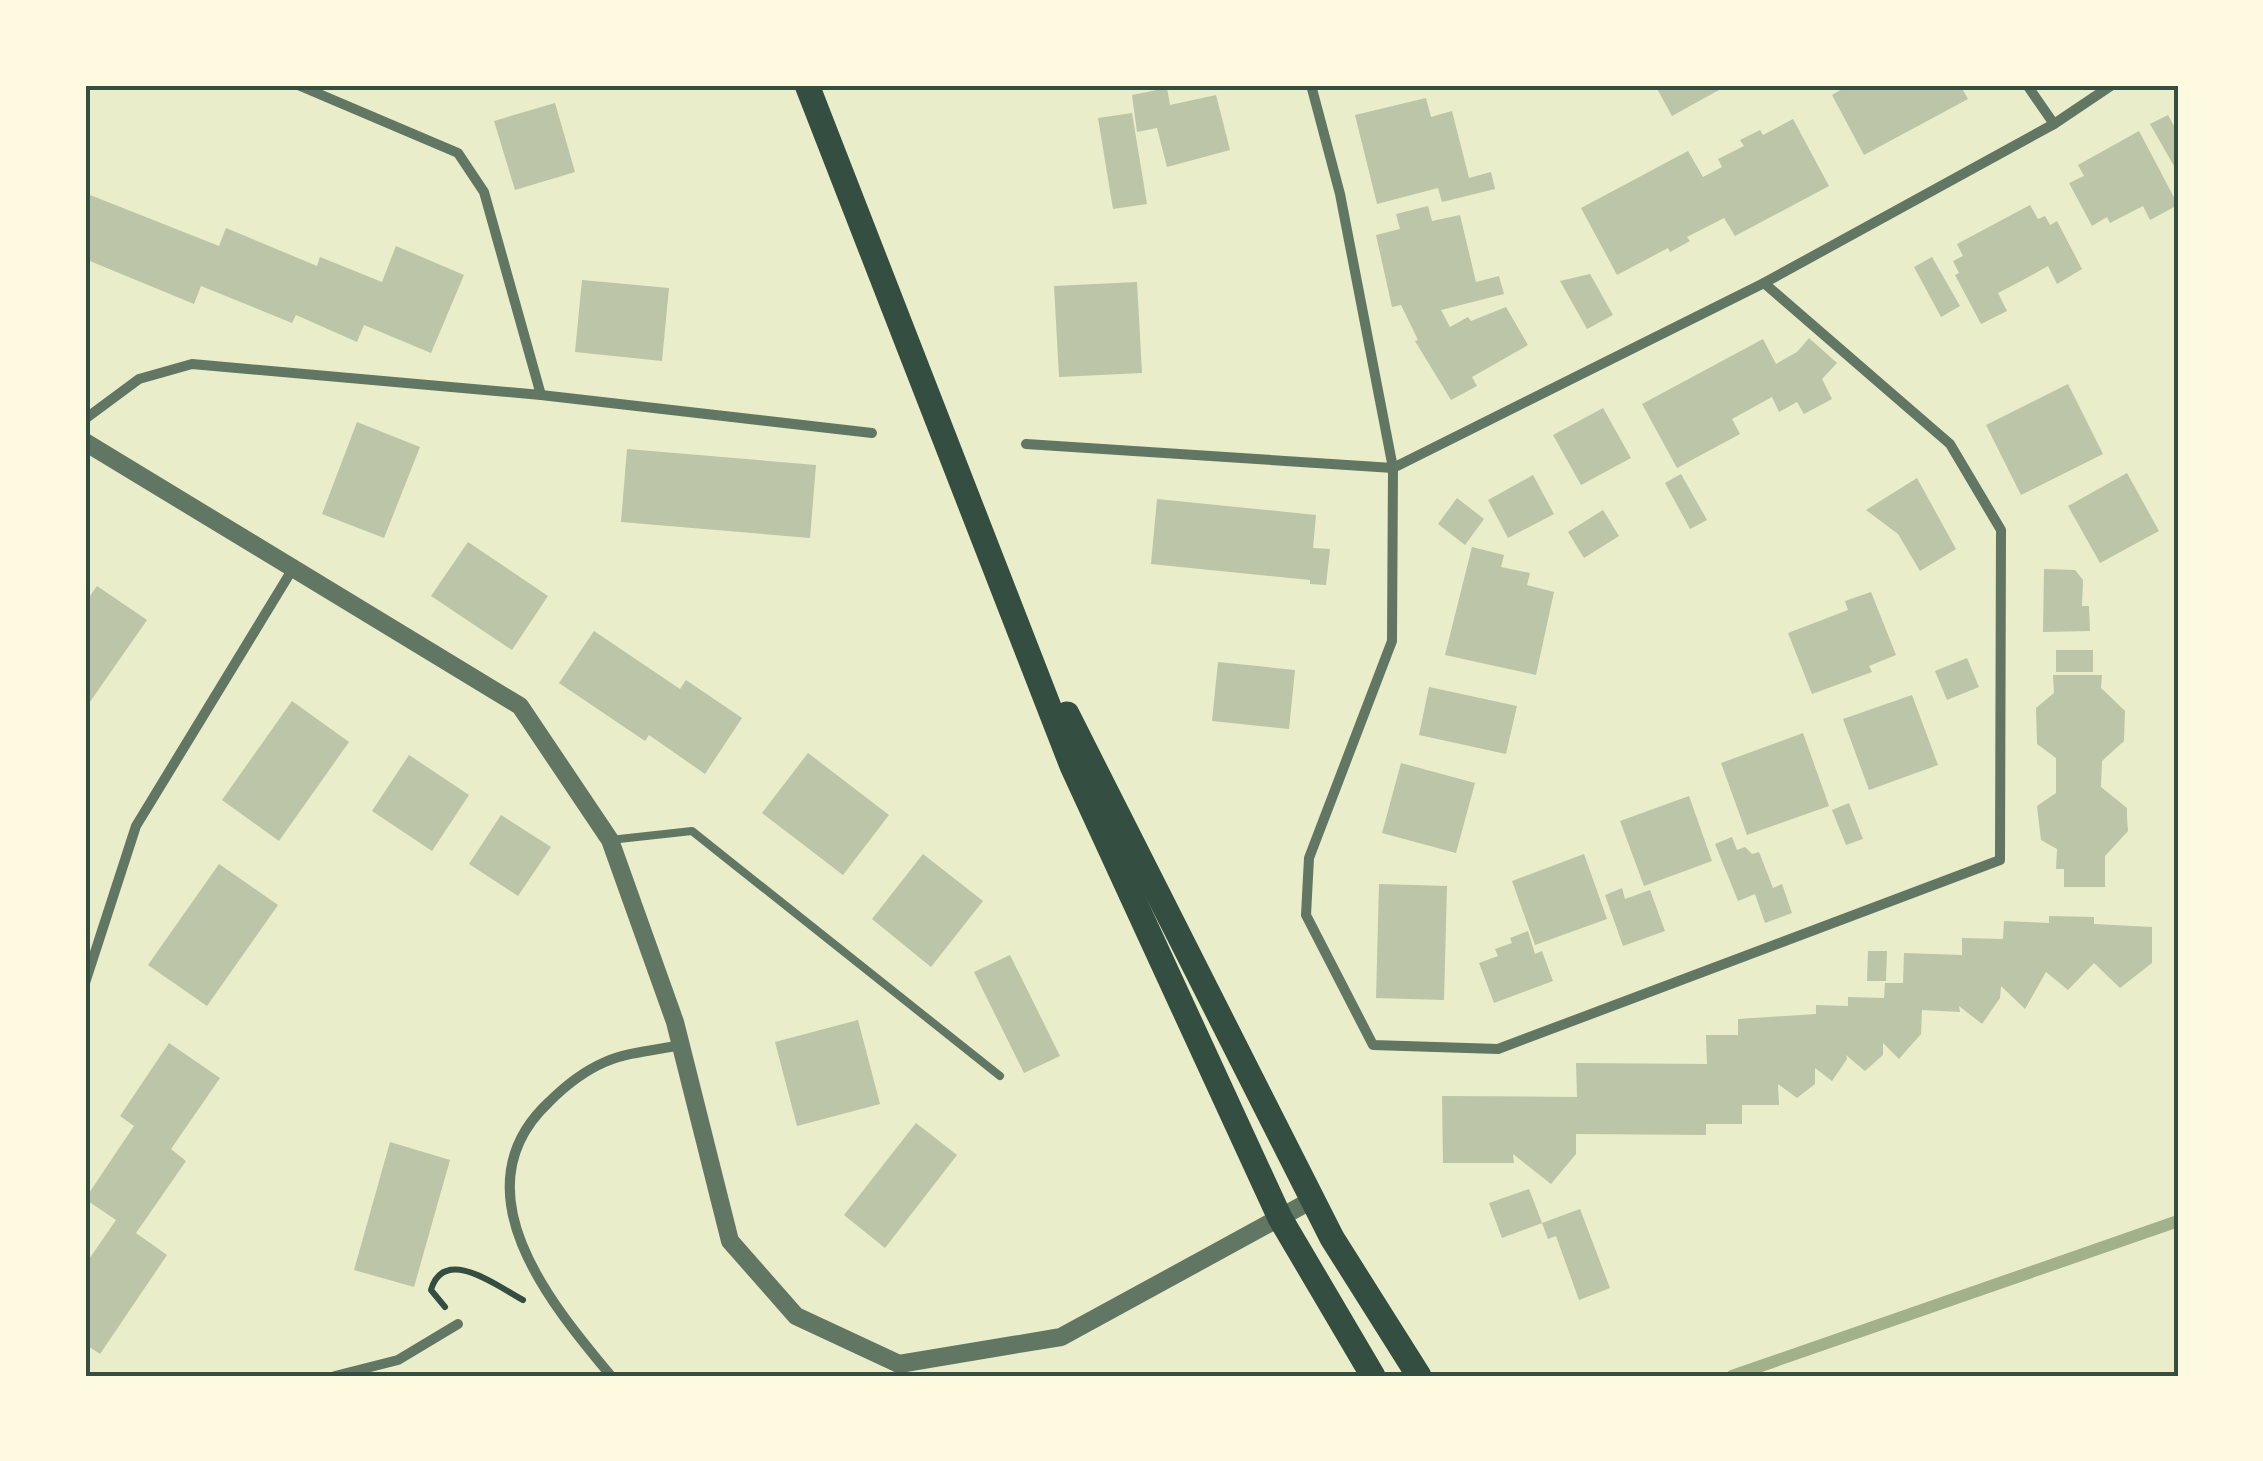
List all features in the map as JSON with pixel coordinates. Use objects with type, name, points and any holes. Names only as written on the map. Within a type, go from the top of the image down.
[{"type":"main road","points":[[807,85],[1072,766],[1280,1218],[1373,1376]]},
{"type":"main road","points":[[1008,598],[1332,1238],[1419,1376]]},
{"type":"street","points":[[298,85],[458,152],[484,192],[541,395]]},
{"type":"street","points":[[1311,85],[1340,194],[1393,468],[1392,641],[1309,858],[1306,915],[1374,1045],[1498,1049],[2000,860],[2002,530],[1950,444],[1764,283]]},
{"type":"street","points":[[2027,85],[2054,124]]},
{"type":"street","points":[[1026,444],[1393,468],[1764,283],[2054,124],[2112,85]]},
{"type":"street","points":[[85,420],[140,379],[192,364],[541,395],[872,432]]},
{"type":"street","points":[[85,442],[520,706],[610,840],[681,1045],[730,1241],[796,1316],[899,1364],[1061,1337],[1312,1200]]},
{"type":"street","points":[[85,983],[136,826],[292,570]]},
{"type":"street","points":[[611,1376],[548,1299],[522,1248],[511,1196],[511,1157],[529,1121],[566,1085],[607,1061],[681,1045]]},
{"type":"street","points":[[335,1376],[398,1360],[458,1324]]},
{"type":"lane","points":[[610,840],[692,831],[1000,1076]]},
{"type":"path","points":[[432,1285],[440,1273],[452,1268],[466,1270],[524,1301],[548,1299]]},
{"type":"building","points":[[1655,85],[1728,85],[1672,116]]},
{"type":"building","points":[[1849,85],[1960,85],[1968,99],[1864,155],[1832,95]]},
{"type":"building","points":[[1167,88],[1170,105],[1216,95],[1230,150],[1167,167],[1157,128],[1137,132],[1132,95]]},
{"type":"building","points":[[1426,98],[1431,117],[1452,111],[1469,178],[1491,172],[1495,189],[1442,202],[1438,188],[1377,204],[1355,115]]},
{"type":"building","points":[[555,103],[575,172],[515,190],[494,121]]},
{"type":"building","points":[[1132,113],[1147,204],[1113,209],[1098,118]]},
{"type":"building","points":[[2168,115],[2178,133],[2178,173],[2150,124]]},
{"type":"building","points":[[1793,119],[1829,186],[1735,236],[1724,218],[1687,237],[1690,241],[1670,252],[1668,248],[1617,275],[1581,208],[1688,151],[1703,177],[1722,167],[1718,159],[1744,146],[1740,140],[1760,130],[1763,135]]},
{"type":"building","points":[[2139,131],[2178,205],[2150,220],[2143,206],[2110,223],[2107,217],[2092,226],[2069,183],[2084,176],[2078,165]]},
{"type":"building","points":[[85,193],[219,246],[226,228],[317,266],[320,257],[382,282],[396,246],[464,275],[431,353],[364,325],[357,342],[296,315],[292,323],[201,286],[194,304],[85,259]]},
{"type":"building","points":[[2030,205],[2038,219],[2045,216],[2050,225],[2057,221],[2082,269],[2057,284],[2048,266],[1998,293],[2007,311],[1981,324],[1955,275],[1959,273],[1953,261],[1963,256],[1957,244]]},
{"type":"building","points":[[1428,206],[1432,221],[1460,215],[1476,282],[1499,276],[1504,294],[1441,310],[1450,327],[1468,317],[1471,321],[1506,307],[1528,345],[1472,377],[1477,386],[1451,400],[1415,341],[1418,340],[1401,305],[1392,307],[1376,235],[1400,229],[1396,214]]},
{"type":"building","points":[[1932,257],[1960,306],[1941,317],[1914,267]]},
{"type":"building","points":[[1590,274],[1613,315],[1587,329],[1560,281]]},
{"type":"building","points":[[582,280],[669,288],[662,361],[575,352]]},
{"type":"building","points":[[1137,282],[1142,373],[1059,377],[1054,286]]},
{"type":"building","points":[[1809,338],[1837,363],[1822,379],[1832,399],[1804,414],[1797,402],[1779,412],[1772,397],[1732,419],[1740,434],[1677,468],[1642,404],[1763,339],[1776,364],[1797,352]]},
{"type":"building","points":[[2068,384],[2103,454],[2021,495],[1986,425]]},
{"type":"building","points":[[1603,408],[1631,458],[1581,485],[1553,435]]},
{"type":"building","points":[[357,422],[420,447],[384,538],[322,514]]},
{"type":"building","points":[[627,449],[816,465],[810,538],[621,522]]},
{"type":"building","points":[[2127,473],[2159,531],[2100,563],[2068,506]]},
{"type":"building","points":[[1681,474],[1707,520],[1690,529],[1665,483]]},
{"type":"building","points":[[1533,475],[1554,514],[1508,538],[1488,500]]},
{"type":"building","points":[[1917,478],[1956,549],[1920,571],[1898,534],[1866,510]]},
{"type":"building","points":[[1457,498],[1484,519],[1465,545],[1438,524]]},
{"type":"building","points":[[1157,499],[1316,515],[1313,548],[1330,549],[1326,585],[1310,584],[1310,580],[1151,564]]},
{"type":"building","points":[[1603,510],[1619,536],[1584,558],[1568,532]]},
{"type":"building","points":[[468,542],[548,596],[512,650],[431,596]]},
{"type":"building","points":[[1472,547],[1504,555],[1501,567],[1530,573],[1527,585],[1554,592],[1536,675],[1445,655]]},
{"type":"building","points":[[2044,569],[2075,570],[2083,580],[2082,606],[2089,606],[2090,631],[2043,632]]},
{"type":"building","points":[[97,586],[147,620],[85,709],[85,603]]},
{"type":"building","points":[[1871,592],[1896,655],[1869,666],[1872,672],[1812,694],[1788,633],[1848,610],[1845,601]]},
{"type":"building","points":[[594,631],[680,689],[686,680],[742,718],[705,774],[649,735],[645,741],[559,683]]},
{"type":"building","points":[[2056,650],[2093,650],[2093,672],[2056,672]]},
{"type":"building","points":[[1967,658],[1979,687],[1947,700],[1935,671]]},
{"type":"building","points":[[1218,662],[1295,670],[1289,729],[1212,721]]},
{"type":"building","points":[[2053,675],[2102,675],[2101,688],[2125,711],[2124,741],[2102,761],[2101,787],[2127,808],[2128,831],[2105,856],[2105,887],[2064,887],[2064,869],[2056,869],[2057,849],[2041,840],[2037,806],[2056,793],[2056,758],[2037,744],[2036,708],[2054,693]]},
{"type":"building","points":[[1429,687],[1517,706],[1506,754],[1419,735]]},
{"type":"building","points":[[1912,695],[1938,765],[1869,790],[1843,719]]},
{"type":"building","points":[[292,701],[349,742],[279,841],[222,800]]},
{"type":"building","points":[[1803,733],[1829,806],[1747,835],[1721,763]]},
{"type":"building","points":[[808,753],[889,815],[843,875],[762,813]]},
{"type":"building","points":[[409,755],[469,795],[432,851],[372,811]]},
{"type":"building","points":[[1401,763],[1475,783],[1456,853],[1382,833]]},
{"type":"building","points":[[1689,796],[1712,861],[1644,886],[1620,821]]},
{"type":"building","points":[[1849,803],[1863,839],[1846,845],[1832,810]]},
{"type":"building","points":[[501,815],[551,847],[518,896],[469,864]]},
{"type":"building","points":[[1732,837],[1737,850],[1745,847],[1752,854],[1759,852],[1773,888],[1782,884],[1792,913],[1765,923],[1755,894],[1738,901],[1715,844]]},
{"type":"building","points":[[923,854],[983,901],[931,967],[872,919]]},
{"type":"building","points":[[1584,854],[1607,919],[1535,945],[1512,881]]},
{"type":"building","points":[[219,864],[278,905],[207,1006],[148,965]]},
{"type":"building","points":[[1379,884],[1447,886],[1444,1000],[1376,998]]},
{"type":"building","points":[[1622,888],[1625,899],[1650,890],[1665,931],[1623,946],[1605,895]]},
{"type":"building","points":[[2049,916],[2094,917],[2094,924],[2152,927],[2152,963],[2120,988],[2094,963],[2068,990],[2046,972],[2025,1009],[2001,986],[2000,998],[1982,1024],[1959,1006],[1960,1012],[1922,1010],[1921,1034],[1899,1059],[1883,1043],[1883,1055],[1865,1071],[1846,1055],[1832,1081],[1815,1068],[1815,1084],[1797,1098],[1778,1084],[1779,1105],[1742,1105],[1742,1124],[1706,1124],[1706,1135],[1576,1134],[1576,1154],[1551,1184],[1513,1154],[1514,1163],[1443,1163],[1442,1096],[1577,1097],[1576,1063],[1707,1064],[1706,1035],[1738,1035],[1738,1019],[1816,1014],[1816,1005],[1848,1006],[1848,997],[1884,998],[1885,983],[1903,983],[1904,953],[1962,955],[1962,938],[2003,939],[2004,921],[2049,923]]},
{"type":"building","points":[[1528,931],[1535,954],[1542,951],[1553,981],[1494,1003],[1479,963],[1498,956],[1495,949]]},
{"type":"building","points":[[1868,951],[1887,951],[1886,981],[1867,981]]},
{"type":"building","points":[[1010,955],[1060,1056],[1024,1073],[974,972]]},
{"type":"building","points":[[858,1020],[880,1104],[797,1126],[775,1042]]},
{"type":"building","points":[[169,1043],[220,1078],[171,1149],[186,1161],[136,1233],[167,1255],[100,1354],[85,1344],[85,1265],[116,1220],[85,1199],[134,1126],[120,1116]]},
{"type":"building","points":[[916,1123],[957,1155],[885,1248],[844,1215]]},
{"type":"building","points":[[390,1142],[450,1160],[414,1287],[354,1270]]},
{"type":"building","points":[[1529,1189],[1542,1223],[1502,1238],[1489,1203]]},
{"type":"building","points":[[1580,1209],[1610,1288],[1579,1300],[1556,1236],[1548,1239],[1542,1223]]},
{"type":"waterway","points":[[1732,1376],[2178,1221]]}]
